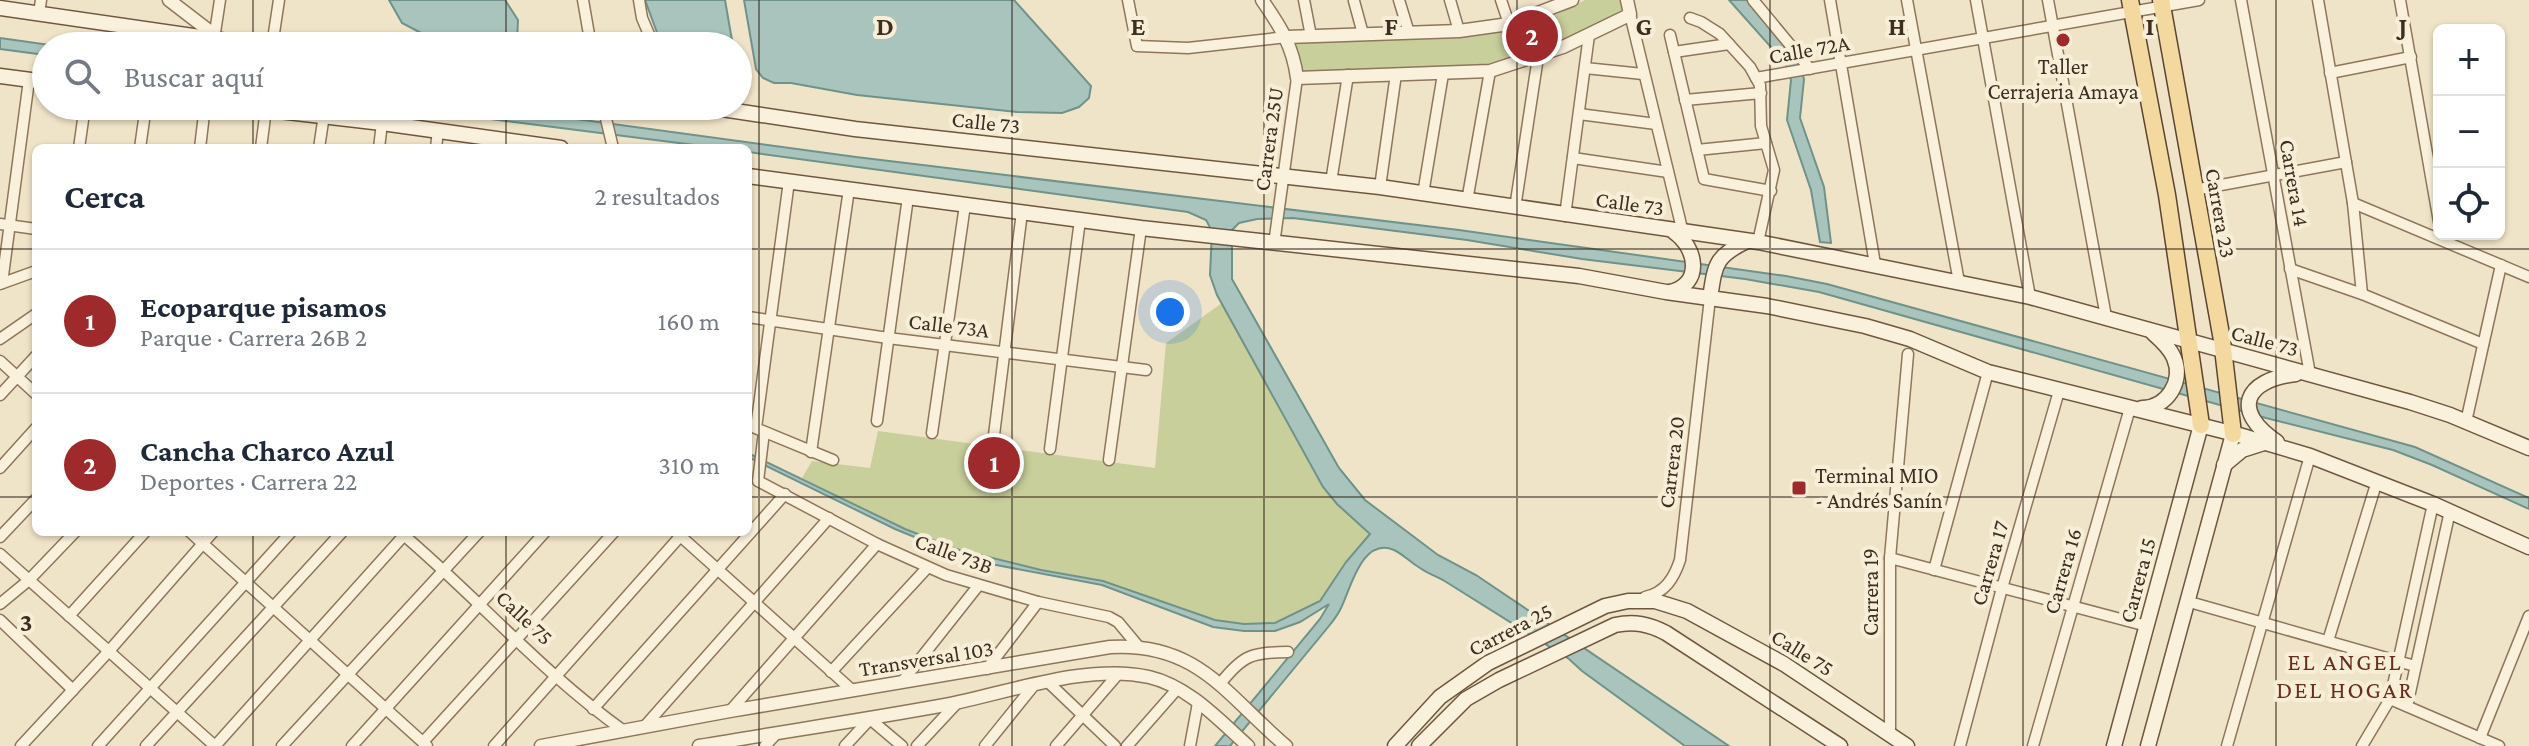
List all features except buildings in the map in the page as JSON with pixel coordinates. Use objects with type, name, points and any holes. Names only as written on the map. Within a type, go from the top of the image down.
[{"type":"main road","name":"Carrera 23","points":[[2162,3],[2224,356],[2232,430]]},
{"type":"main road","points":[[0,8],[40,6],[162,32]]},
{"type":"main road","points":[[2132,6],[2167,195],[2201,421]]},
{"type":"main road","points":[[0,76],[32,80]]},
{"type":"main road","name":"Calle 73","points":[[752,114],[1282,181],[1380,187],[1680,235],[1752,242],[1875,264],[2030,297],[2106,317],[2191,347],[2410,402],[2529,447]]},
{"type":"main road","points":[[360,120],[438,130],[499,144]]},
{"type":"main road","points":[[752,176],[1141,228],[1244,240],[1274,237],[1579,276],[1767,306],[1865,326],[1910,339],[1988,372],[2168,417],[2201,421],[2272,443],[2377,481],[2529,547]]},
{"type":"main road","points":[[1666,292],[1688,281],[1693,260],[1691,249],[1680,235]]},
{"type":"main road","points":[[1710,298],[1720,259],[1732,248],[1752,242]]},
{"type":"main road","points":[[2130,408],[2147,409],[2164,401],[2176,380],[2175,361],[2166,346],[2150,331]]},
{"type":"main road","points":[[2272,443],[2253,421],[2250,399],[2265,381],[2302,373]]},
{"type":"main road","points":[[2168,417],[2187,433],[2194,452]]},
{"type":"main road","name":"Carrera 15","points":[[2114,746],[2201,421]]},
{"type":"main road","points":[[2148,746],[2232,430]]},
{"type":"main road","points":[[2223,465],[2244,449],[2272,443]]},
{"type":"main road","name":"Carrera 25","points":[[1395,746],[1440,697],[1488,663],[1605,606],[1628,601],[1655,601],[1670,605]]},
{"type":"main road","name":"Calle 75","points":[[1670,605],[1687,611],[1784,664],[1907,746]]},
{"type":"main road","name":"Carrera 25","points":[[1419,746],[1466,699],[1499,680],[1615,625],[1636,623],[1654,627],[1840,746]]},
{"type":"street","points":[[169,0],[209,32]]},
{"type":"street","points":[[216,32],[220,0]]},
{"type":"street","points":[[274,32],[279,0]]},
{"type":"street","points":[[583,0],[589,32]]},
{"type":"street","points":[[639,0],[648,32]]},
{"type":"street","points":[[1128,0],[1137,46],[1188,48],[1287,37],[1459,31],[1509,24],[1551,4],[1572,0]]},
{"type":"street","name":"Carrera 25U","points":[[1262,0],[1287,37],[1297,78],[1274,237]]},
{"type":"street","points":[[1304,0],[1311,36]]},
{"type":"street","points":[[1399,0],[1409,33]]},
{"type":"street","points":[[1450,0],[1459,31]]},
{"type":"street","points":[[1501,0],[1509,24]]},
{"type":"street","points":[[1627,0],[1680,235]]},
{"type":"street","points":[[1753,0],[1808,70]]},
{"type":"street","points":[[1830,0],[1875,264]]},
{"type":"street","points":[[1907,0],[1959,282]]},
{"type":"street","points":[[1976,0],[2030,297]]},
{"type":"street","points":[[2048,0],[2106,317]]},
{"type":"street","name":"Calle 72A","points":[[1756,78],[2053,26],[2132,6],[2199,0]]},
{"type":"street","name":"Carrera 14","points":[[2241,0],[2290,269],[2302,373]]},
{"type":"street","points":[[2318,0],[2353,203],[2362,294]]},
{"type":"street","points":[[2400,0],[2433,187]]},
{"type":"street","points":[[1354,1],[1363,34]]},
{"type":"street","points":[[1297,78],[1490,71],[1538,57],[1630,14]]},
{"type":"street","points":[[1690,18],[1711,28],[1729,44],[1756,78],[1761,93],[1761,126],[1774,170],[1771,191],[1752,242]]},
{"type":"street","points":[[1565,216],[1589,35]]},
{"type":"street","points":[[1670,35],[1704,179],[1771,191]]},
{"type":"street","points":[[1674,52],[1729,44]]},
{"type":"street","points":[[1515,208],[1538,57]]},
{"type":"street","points":[[2330,73],[2411,57]]},
{"type":"street","points":[[1585,68],[1643,74]]},
{"type":"street","points":[[1467,201],[1490,71]]},
{"type":"street","points":[[1380,187],[1396,74]]},
{"type":"street","points":[[1423,194],[1443,74]]},
{"type":"street","points":[[1331,182],[1348,75]]},
{"type":"street","points":[[29,80],[5,225],[1,283],[32,272]]},
{"type":"street","points":[[1685,100],[1761,93]]},
{"type":"street","points":[[1579,114],[1656,124]]},
{"type":"street","points":[[80,144],[83,120]]},
{"type":"street","points":[[141,144],[144,120]]},
{"type":"street","points":[[200,144],[203,120]]},
{"type":"street","points":[[262,144],[265,120]]},
{"type":"street","points":[[320,144],[323,120]]},
{"type":"street","points":[[606,120],[612,144]]},
{"type":"street","points":[[379,144],[382,123]]},
{"type":"street","points":[[436,144],[438,130]]},
{"type":"street","points":[[1697,150],[1766,143]]},
{"type":"street","points":[[1573,158],[1668,172]]},
{"type":"street","points":[[2194,190],[2346,162]]},
{"type":"street","points":[[789,181],[756,428],[833,460]]},
{"type":"street","points":[[811,452],[849,189]]},
{"type":"street","points":[[877,421],[908,197]]},
{"type":"street","points":[[2353,203],[2433,234]]},
{"type":"street","points":[[932,433],[965,205]]},
{"type":"street","points":[[994,435],[1022,212]]},
{"type":"street","points":[[1050,449],[1080,220]]},
{"type":"street","points":[[5,225],[32,228]]},
{"type":"street","points":[[1109,460],[1141,228]]},
{"type":"street","points":[[2446,240],[2529,277]]},
{"type":"street","points":[[2466,422],[2501,265]]},
{"type":"street","points":[[2290,269],[2362,294],[2483,344]]},
{"type":"street","name":"Carrera 20","points":[[1628,601],[1653,595],[1665,587],[1675,575],[1680,560],[1710,298]]},
{"type":"street","points":[[0,339],[32,317]]},
{"type":"street","name":"Calle 73A","points":[[752,318],[1146,370]]},
{"type":"street","name":"Carrera 19","points":[[1890,735],[1890,558],[1908,354]]},
{"type":"street","points":[[0,395],[32,360]]},
{"type":"street","points":[[0,361],[32,390]]},
{"type":"street","points":[[1934,570],[1988,372]]},
{"type":"street","name":"Carrera 17","points":[[1960,746],[2059,391]]},
{"type":"street","name":"Carrera 16","points":[[2033,746],[2130,408]]},
{"type":"street","name":"Calle 73B","points":[[756,428],[760,461],[758,481],[927,568],[978,586],[1109,617],[1118,622],[1138,646]]},
{"type":"street","points":[[0,468],[32,432]]},
{"type":"street","points":[[2227,746],[2305,454]]},
{"type":"street","points":[[2328,641],[2377,481]]},
{"type":"street","points":[[752,531],[785,494]]},
{"type":"street","points":[[0,537],[32,503]]},
{"type":"street","points":[[2362,746],[2390,699],[2433,504]]},
{"type":"street","points":[[2407,706],[2450,511]]},
{"type":"street","points":[[644,727],[829,518]]},
{"type":"street","points":[[0,604],[29,580],[71,536]]},
{"type":"street","points":[[69,616],[141,536]]},
{"type":"street","points":[[194,536],[425,744],[610,536]]},
{"type":"street","points":[[21,746],[210,536]]},
{"type":"street","points":[[98,746],[287,536]]},
{"type":"street","points":[[146,746],[338,536]]},
{"type":"street","points":[[0,554],[215,746],[401,536]]},
{"type":"street","name":"Calle 75","points":[[407,536],[556,676],[624,731]]},
{"type":"street","points":[[282,746],[475,536]]},
{"type":"street","points":[[352,746],[541,536]]},
{"type":"street","points":[[494,746],[678,536]]},
{"type":"street","points":[[682,536],[852,690]]},
{"type":"street","points":[[593,709],[747,536]]},
{"type":"street","points":[[730,711],[877,544]]},
{"type":"street","points":[[1890,558],[2147,626]]},
{"type":"street","points":[[831,672],[927,568]]},
{"type":"street","points":[[902,682],[978,586]]},
{"type":"street","points":[[2186,601],[2415,666]]},
{"type":"street","points":[[987,669],[1038,602]]},
{"type":"street","points":[[2480,738],[2529,616]]},
{"type":"street","points":[[0,620],[73,690]]},
{"type":"street","name":"Transversal 103","points":[[541,746],[852,690],[1110,647],[1138,646],[1157,648],[1183,659],[1220,684],[1284,744]]},
{"type":"street","points":[[1220,684],[1237,662],[1257,655],[1288,652]]},
{"type":"street","points":[[1010,664],[1018,668],[1022,675],[1021,684],[1014,689]]},
{"type":"street","points":[[1056,746],[1119,673]]},
{"type":"street","name":"Transversal 103","points":[[700,746],[957,703],[1041,683],[1119,673],[1150,677],[1178,688],[1248,746]]},
{"type":"street","points":[[985,746],[1041,683],[1115,746]]},
{"type":"street","points":[[1127,746],[1178,688]]},
{"type":"street","points":[[2390,699],[2499,746]]},
{"type":"street","points":[[917,746],[957,703]]},
{"type":"street","points":[[1190,746],[1198,703]]},
{"type":"street","points":[[845,746],[870,719],[902,746]]},
{"type":"street","points":[[765,746],[777,733]]},
{"type":"green space","points":[[1585,0],[1621,0],[1624,9],[1537,51],[1490,65],[1301,72],[1296,42],[1460,37],[1510,31],[1555,15]]},
{"type":"green space","points":[[1222,303],[1323,487],[1370,534],[1346,562],[1320,602],[1275,623],[1244,624],[1215,620],[1103,581],[1041,570],[956,549],[905,529],[802,478],[812,461],[870,468],[878,431],[1155,468],[1166,343]]},
{"type":"water","points":[[389,0],[505,0],[518,20],[517,32],[419,32],[402,23]]},
{"type":"water","points":[[645,0],[725,0],[731,32],[657,32]]},
{"type":"water","points":[[744,0],[1014,0],[1091,86],[1089,98],[1079,107],[1062,113],[1017,112],[774,83],[763,78],[756,69]]},
{"type":"water","points":[[1729,0],[1747,0],[1798,58],[1804,79],[1800,118],[1824,187],[1831,243],[1820,242],[1811,190],[1787,120],[1791,80],[1786,64]]},
{"type":"water","points":[[0,38],[32,42],[32,53],[0,49]]},
{"type":"water","points":[[499,120],[584,120],[856,157],[1459,230],[1786,276],[1827,284],[2415,447],[2529,498],[2529,509],[2393,450],[2266,418],[1819,292],[1467,240],[1293,218],[1257,219],[1239,223],[1232,230],[1232,279],[1339,468],[1365,500],[1438,555],[1476,575],[1729,746],[1685,746],[1569,659],[1394,550],[1383,548],[1365,558],[1335,618],[1230,746],[1215,746],[1329,604],[1300,622],[1275,631],[1213,627],[1102,585],[991,564],[946,550],[895,529],[752,459],[752,455],[905,529],[956,549],[1041,570],[1103,581],[1215,620],[1244,624],[1275,623],[1320,601],[1346,562],[1370,534],[1323,487],[1217,295],[1210,275],[1212,231],[1206,220],[1188,212],[752,153],[752,144],[687,144]]},
{"type":"place","name":"Cancha Charco Azul","points":[[1532,36]]},
{"type":"place","name":"Taller Cerrajeria Amaya","points":[[2063,40]]},
{"type":"place","name":"Ecoparque pisamos","points":[[994,463]]},
{"type":"place","name":"Terminal MIO - Andrés Sanín","points":[[1799,488]]},
{"type":"district","name":"EL ANGEL DEL HOGAR","points":[[2345,676]]}]
